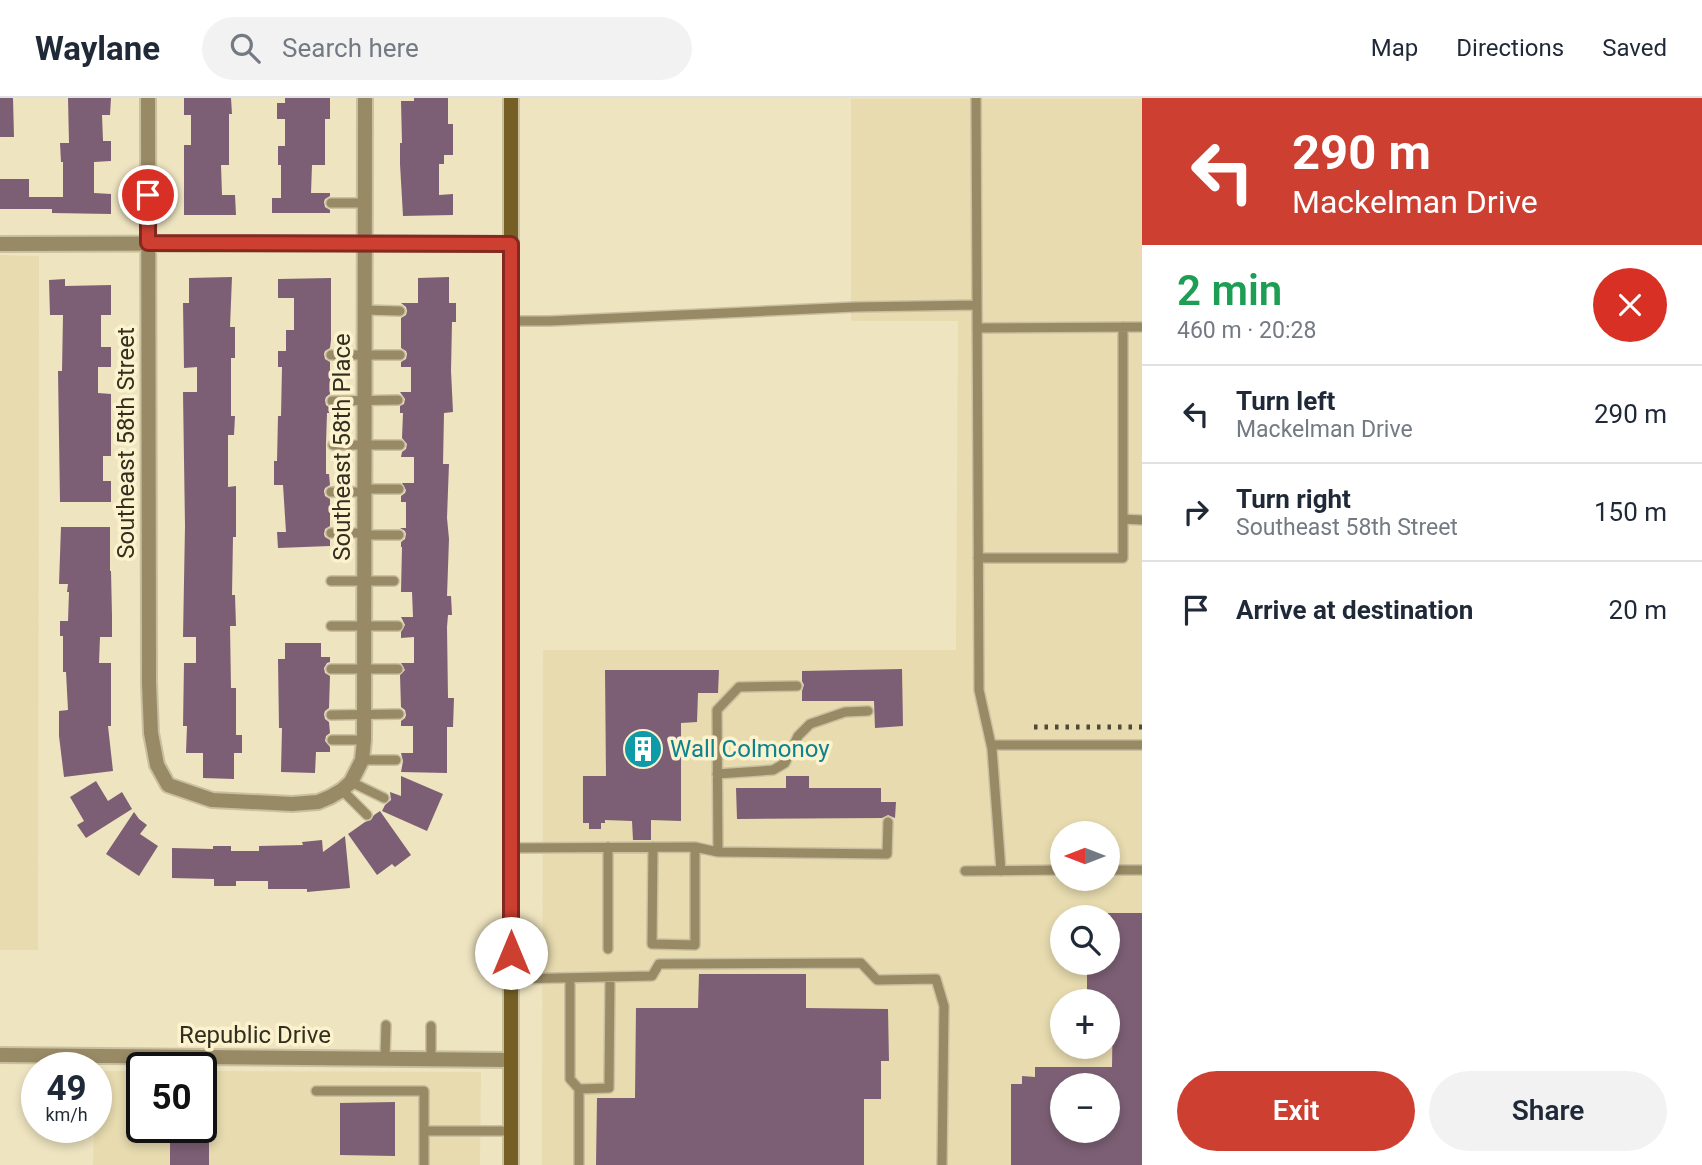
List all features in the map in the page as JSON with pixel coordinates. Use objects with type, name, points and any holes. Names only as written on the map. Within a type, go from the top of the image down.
[{"type":"main road","points":[[511,98],[511,1165]]},
{"type":"street","name":"Southeast 58th Street","points":[[148,98],[150,696],[151,733],[157,765],[169,785],[212,800],[292,804],[318,802],[347,786]]},
{"type":"street","name":"Southeast 58th Place","points":[[347,786],[358,771],[364,740],[365,98]]},
{"type":"street","points":[[0,244],[511,244]]},
{"type":"street","name":"Republic Drive","points":[[0,1055],[511,1059]]},
{"type":"lane","points":[[976,98],[979,690],[991,745],[1001,871]]},
{"type":"lane","points":[[331,203],[364,203]]},
{"type":"lane","points":[[511,321],[856,307],[977,305]]},
{"type":"lane","points":[[364,310],[400,311]]},
{"type":"lane","points":[[978,558],[1123,558],[1123,327]]},
{"type":"lane","points":[[977,328],[1142,327]]},
{"type":"lane","points":[[331,355],[400,355]]},
{"type":"lane","points":[[332,401],[398,400]]},
{"type":"lane","points":[[333,445],[400,445]]},
{"type":"lane","points":[[331,492],[399,489]]},
{"type":"lane","points":[[1123,519],[1142,520]]},
{"type":"lane","points":[[331,533],[399,536]]},
{"type":"lane","points":[[331,581],[394,581]]},
{"type":"lane","points":[[331,625],[398,626]]},
{"type":"lane","points":[[331,669],[398,669]]},
{"type":"lane","points":[[718,852],[717,710],[739,687],[797,686]]},
{"type":"lane","points":[[718,774],[773,770],[785,763],[798,736],[810,724],[845,712],[868,711]]},
{"type":"lane","points":[[331,715],[399,714]]},
{"type":"lane","points":[[332,740],[364,740]]},
{"type":"lane","points":[[991,745],[1142,745]]},
{"type":"lane","points":[[362,760],[396,760]]},
{"type":"lane","points":[[347,786],[384,798]]},
{"type":"lane","points":[[347,786],[367,815]]},
{"type":"lane","points":[[511,848],[695,847],[718,852],[887,854],[888,822]]},
{"type":"lane","points":[[608,847],[608,949]]},
{"type":"lane","points":[[653,847],[652,944],[695,945],[695,847]]},
{"type":"lane","points":[[965,871],[1050,870]]},
{"type":"lane","points":[[1120,870],[1142,870]]},
{"type":"lane","points":[[511,979],[652,976],[659,964],[848,963],[861,964],[877,980],[936,979],[944,1006],[942,1165]]},
{"type":"lane","points":[[579,1089],[609,1088],[610,977]]},
{"type":"lane","points":[[570,978],[570,1079],[579,1089],[579,1165]]},
{"type":"lane","points":[[385,1058],[386,1025]]},
{"type":"lane","points":[[431,1059],[432,1026]]},
{"type":"lane","points":[[316,1091],[424,1091],[424,1165]]},
{"type":"lane","points":[[424,1131],[511,1131]]},
{"type":"shaded area","points":[[851,99],[1142,99],[1142,1165],[542,1165],[543,650],[956,650],[958,321],[851,321]]},
{"type":"shaded area","points":[[0,255],[39,256],[38,950],[0,950]]},
{"type":"shaded area","points":[[112,1071],[126,1071],[126,1143],[217,1143],[217,1071],[481,1072],[480,1165],[93,1165],[94,1143],[112,1143]]},
{"type":"building","points":[[0,98],[13,98],[14,137],[0,137]]},
{"type":"building","points":[[68,98],[111,98],[110,115],[102,115],[103,141],[111,141],[111,161],[94,162],[94,193],[111,194],[111,214],[52,213],[52,209],[0,209],[0,179],[29,179],[29,197],[63,197],[60,143],[69,143]]},
{"type":"building","points":[[184,98],[231,98],[229,165],[221,165],[222,195],[235,195],[236,215],[184,215],[184,145],[191,145],[191,115],[184,115]]},
{"type":"building","points":[[285,98],[330,98],[330,119],[325,119],[325,165],[312,165],[311,193],[330,193],[324,202],[330,213],[272,213],[272,198],[281,198],[278,146],[285,146],[285,119],[277,119],[277,103],[285,103]]},
{"type":"building","points":[[414,98],[448,98],[448,124],[453,124],[453,155],[444,155],[444,164],[439,164],[439,195],[453,194],[453,215],[403,216],[401,101],[414,101]]},
{"type":"building","points":[[232,277],[230,327],[235,327],[235,358],[231,358],[231,416],[235,416],[234,435],[228,435],[228,487],[236,486],[232,595],[235,595],[236,626],[230,626],[231,688],[236,688],[236,735],[242,735],[242,753],[234,753],[234,779],[203,778],[203,753],[186,753],[187,726],[183,726],[184,663],[196,663],[196,637],[183,637],[183,392],[197,392],[197,367],[184,368],[183,303],[189,303],[189,278]]},
{"type":"building","points":[[449,277],[449,303],[456,303],[456,322],[452,322],[453,412],[444,413],[443,464],[449,464],[447,596],[451,596],[452,615],[448,615],[447,627],[448,698],[454,698],[453,727],[447,727],[447,773],[401,772],[401,753],[413,753],[413,726],[401,726],[406,715],[401,707],[400,675],[405,670],[401,663],[414,663],[414,637],[401,638],[405,625],[401,617],[413,617],[412,592],[401,592],[401,542],[406,534],[400,528],[406,528],[406,502],[401,502],[401,496],[406,490],[402,483],[414,483],[414,457],[401,457],[407,444],[402,438],[403,413],[400,413],[400,406],[405,399],[400,392],[411,392],[411,367],[401,367],[407,354],[401,348],[401,318],[407,311],[401,303],[418,303],[418,278]]},
{"type":"building","points":[[331,278],[331,340],[330,348],[324,354],[325,359],[330,362],[330,394],[325,400],[330,408],[330,413],[327,413],[326,474],[329,474],[330,485],[324,491],[325,496],[330,499],[330,526],[325,529],[324,534],[330,540],[330,546],[278,548],[277,532],[286,532],[283,485],[274,485],[278,416],[281,416],[282,367],[278,367],[278,351],[286,351],[286,330],[294,330],[294,298],[278,298],[278,279]]},
{"type":"building","points":[[65,279],[65,286],[111,285],[111,315],[101,315],[101,347],[111,347],[111,367],[98,367],[98,393],[111,394],[111,456],[103,456],[103,481],[111,481],[111,502],[60,502],[58,371],[62,371],[63,315],[50,315],[49,280]]},
{"type":"building","points":[[61,527],[110,527],[112,616],[112,637],[100,637],[99,663],[111,663],[111,726],[108,726],[113,771],[64,777],[59,711],[68,710],[60,621],[68,621],[69,592],[68,584],[59,584]]},
{"type":"building","points":[[285,643],[321,643],[321,657],[330,657],[330,662],[324,668],[325,673],[330,676],[329,708],[324,714],[329,722],[330,733],[325,741],[330,752],[316,752],[315,773],[281,772],[282,728],[279,728],[278,659],[285,659]]},
{"type":"building","points":[[902,669],[903,726],[875,728],[874,701],[802,701],[802,671]]},
{"type":"building","name":"Wall Colmonoy","points":[[605,670],[719,670],[718,693],[698,693],[697,722],[681,723],[681,821],[651,820],[651,840],[633,840],[632,821],[605,820],[605,823],[601,823],[601,829],[589,829],[589,823],[583,823],[583,776],[606,776]]},
{"type":"building","points":[[401,776],[443,794],[427,831],[382,811],[391,800],[390,792],[401,796]]},
{"type":"building","points":[[786,776],[809,776],[809,788],[881,788],[881,802],[896,802],[895,818],[888,815],[882,818],[737,819],[736,788],[786,788]]},
{"type":"building","points":[[96,781],[108,801],[122,792],[132,809],[86,838],[77,825],[84,821],[70,797]]},
{"type":"building","points":[[380,811],[411,855],[395,867],[392,864],[377,875],[348,834]]},
{"type":"building","points":[[134,812],[147,825],[140,834],[158,846],[139,876],[106,854]]},
{"type":"building","points":[[345,836],[350,888],[307,892],[307,889],[268,889],[268,881],[236,881],[236,886],[214,886],[214,879],[172,878],[172,848],[213,849],[213,846],[231,846],[231,851],[259,851],[259,846],[303,845],[302,842],[322,840],[323,852]]},
{"type":"building","points":[[1120,913],[1142,913],[1142,1165],[1011,1165],[1011,1084],[1022,1084],[1022,1076],[1035,1077],[1035,1067],[1112,1067],[1112,1059],[1120,1059],[1120,989],[1087,989],[1087,975],[1120,975]]},
{"type":"building","points":[[699,974],[806,974],[806,1008],[888,1009],[889,1061],[881,1061],[881,1099],[864,1099],[864,1165],[596,1165],[597,1098],[635,1098],[636,1008],[698,1008]]},
{"type":"building","points":[[395,1102],[395,1156],[340,1155],[340,1103]]},
{"type":"building","points":[[170,1143],[209,1143],[209,1165],[170,1165]]},
{"type":"railway","points":[[1034,727],[1142,727]]},
{"type":"place","name":"Wall Colmonoy","points":[[643,749]]},
{"type":"route","points":[[148,195],[148,243],[511,244],[511,953]]}]
